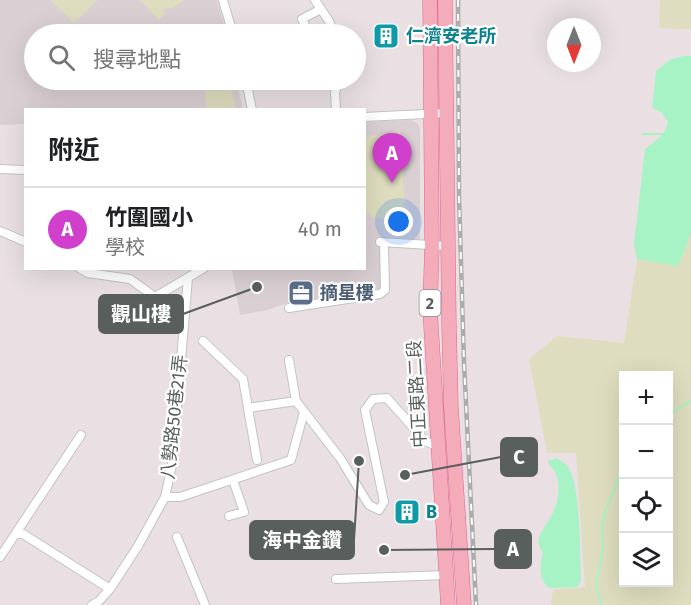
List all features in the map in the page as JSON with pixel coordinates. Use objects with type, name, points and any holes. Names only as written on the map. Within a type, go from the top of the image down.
[{"type":"main road","name":"中正東路二段","points":[[430,0],[432,246],[430,309],[448,605]]},
{"type":"main road","name":"中正東路二段","points":[[444,0],[447,246],[452,407],[465,605]]},
{"type":"street","points":[[224,0],[230,24]]},
{"type":"street","points":[[315,0],[329,24]]},
{"type":"street","points":[[304,24],[302,19],[321,9]]},
{"type":"street","points":[[248,90],[252,108]]},
{"type":"street","points":[[336,90],[336,108]]},
{"type":"street","points":[[366,117],[446,113]]},
{"type":"street","points":[[0,169],[24,170]]},
{"type":"street","points":[[0,231],[24,241]]},
{"type":"street","points":[[289,308],[380,294],[385,290],[382,243],[447,246]]},
{"type":"street","points":[[83,270],[88,273],[130,279],[155,297],[201,270]]},
{"type":"street","points":[[185,270],[190,277]]},
{"type":"street","name":"八勢路50巷21弄","points":[[92,605],[110,589],[138,546],[165,497],[172,465],[190,277]]},
{"type":"street","points":[[203,341],[243,379],[257,460]]},
{"type":"street","points":[[289,360],[296,401],[340,458],[369,505],[378,510],[384,502],[365,410],[373,399],[387,398],[425,441],[439,447]]},
{"type":"street","points":[[248,408],[296,401]]},
{"type":"street","points":[[165,497],[180,497],[291,460],[304,412]]},
{"type":"street","points":[[0,557],[81,435]]},
{"type":"street","points":[[230,516],[244,512],[233,480]]},
{"type":"street","points":[[16,534],[23,534],[110,589]]},
{"type":"street","points":[[177,537],[205,605]]},
{"type":"street","points":[[336,579],[446,575]]},
{"type":"shaded area","points":[[0,0],[217,0],[224,24],[24,24],[24,90],[238,90],[241,108],[24,108],[24,124],[0,125]]},
{"type":"shaded area","points":[[50,0],[98,0],[74,23]]},
{"type":"shaded area","points":[[140,0],[184,0],[173,8],[163,9],[165,13],[159,20]]},
{"type":"shaded area","points":[[660,0],[691,0],[691,29],[659,28]]},
{"type":"shaded area","points":[[691,56],[691,234],[678,266],[637,259],[634,244],[645,149],[664,134],[668,122],[661,112],[652,108],[656,71],[671,59]]},
{"type":"shaded area","points":[[205,90],[232,90],[235,108],[206,108]]},
{"type":"shaded area","points":[[411,120],[420,128],[420,241],[380,243],[381,289],[287,303],[267,310],[240,315],[232,270],[366,270],[366,122]]},
{"type":"shaded area","points":[[400,130],[406,225],[399,225],[398,211],[382,218],[373,217],[366,212],[366,138],[378,135],[393,140],[393,131]]},
{"type":"shaded area","points":[[691,234],[691,605],[551,605],[553,590],[585,587],[576,453],[547,453],[529,359],[557,336],[624,343],[637,259],[678,266]]},
{"type":"shaded area","points":[[557,458],[568,467],[578,505],[581,582],[576,587],[549,588],[541,572],[543,552],[539,539],[558,498],[557,476],[548,461]]},
{"type":"waterway","points":[[642,134],[664,134]]},
{"type":"waterway","points":[[673,411],[691,401]]},
{"type":"waterway","points":[[602,605],[596,586],[603,549],[602,525],[619,476]]},
{"type":"railway","points":[[458,0],[459,195],[464,363],[476,605]]},
{"type":"place","name":"仁濟安老所","points":[[386,36]]},
{"type":"place","name":"竹圍國小","points":[[392,183]]},
{"type":"place","name":"觀山樓","points":[[257,287]]},
{"type":"place","name":"摘星樓","points":[[301,293]]},
{"type":"place","name":"海中金鑽","points":[[359,461]]},
{"type":"place","name":"C","points":[[405,475]]},
{"type":"place","name":"B","points":[[407,512]]},
{"type":"place","name":"A","points":[[384,550]]}]
